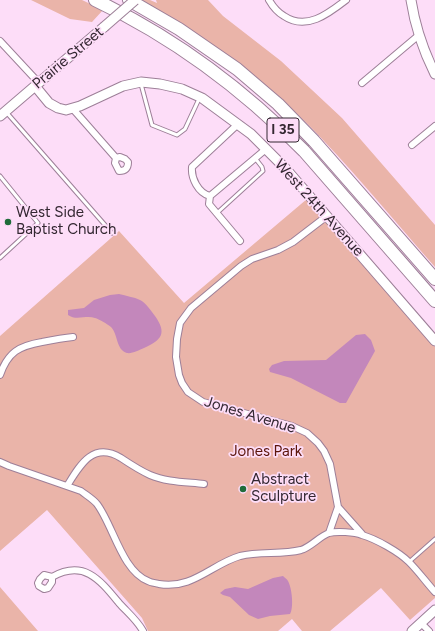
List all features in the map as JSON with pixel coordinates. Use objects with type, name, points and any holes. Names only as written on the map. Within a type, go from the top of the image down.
[{"type":"highway","name":"I 35","points":[[95,0],[133,19],[188,53],[210,68],[255,105],[304,151],[435,301]]},
{"type":"highway","name":"I 35","points":[[129,0],[179,29],[236,69],[278,104],[314,141],[435,278]]},
{"type":"street","name":"Prairie Street","points":[[3,114],[135,0]]},
{"type":"street","points":[[269,0],[277,11],[296,23],[319,19],[346,0]]},
{"type":"street","points":[[411,0],[419,35],[435,74]]},
{"type":"street","points":[[362,83],[419,35]]},
{"type":"street","points":[[0,42],[37,85],[49,103],[58,108],[66,110],[73,109],[116,158]]},
{"type":"street","name":"West 24th Avenue","points":[[73,109],[123,86],[141,82],[182,88],[200,97],[251,134],[286,169],[435,341]]},
{"type":"street","points":[[210,196],[207,196],[194,181],[192,167],[238,124]]},
{"type":"street","points":[[412,145],[435,126]]},
{"type":"street","points":[[240,241],[209,204],[210,196],[266,149]]},
{"type":"street","name":"Jones Avenue","points":[[327,216],[293,242],[278,250],[252,259],[241,266],[191,308],[180,323],[176,357],[182,383],[188,392],[203,402],[292,426],[307,433],[324,451],[330,464],[338,507]]},
{"type":"street","points":[[0,375],[10,356],[17,350],[28,345],[60,338],[73,337]]},
{"type":"street","points":[[67,486],[82,465],[90,456],[97,452],[106,452],[119,457],[150,475],[162,479],[204,484]]},
{"type":"street","points":[[0,462],[80,491],[96,503],[104,514],[115,540],[129,564],[147,581],[163,585],[178,585],[192,580],[241,556],[302,550],[329,533],[362,534]]},
{"type":"street","points":[[329,533],[338,507],[362,534],[400,554],[409,562],[435,592]]},
{"type":"street","points":[[52,577],[59,573],[76,569],[94,576],[133,617],[143,631]]},
{"type":"street","points":[[412,631],[435,610]]},
{"type":"street","points":[[421,623],[428,631]]},
{"type":"lane","points":[[141,82],[152,125],[177,134],[185,129],[200,97]]},
{"type":"lane","points":[[3,114],[112,233]]},
{"type":"lane","points":[[216,214],[263,171],[262,167],[255,158]]},
{"type":"lane","points":[[0,176],[38,223],[0,258]]},
{"type":"lane","points":[[409,562],[435,539]]},
{"type":"green space","points":[[31,0],[82,0],[103,10],[92,22],[70,19]]},
{"type":"green space","points":[[141,0],[150,0],[157,3],[156,0],[208,0],[223,16],[281,61],[342,118],[435,225],[435,267],[366,187],[303,119],[238,63],[166,14]]},
{"type":"green space","name":"Jones Park","points":[[307,199],[435,347],[435,598],[410,620],[381,588],[330,631],[302,631],[292,619],[278,631],[148,631],[142,618],[47,510],[0,551],[0,336],[119,231],[184,303]]},
{"type":"green space","points":[[0,587],[38,631],[0,631]]},
{"type":"shaded area","points":[[119,294],[142,301],[155,316],[161,327],[162,331],[159,339],[136,352],[127,353],[123,351],[111,327],[103,322],[92,317],[74,318],[68,315],[68,310],[84,308],[94,300]]},
{"type":"shaded area","points":[[365,334],[371,340],[375,351],[346,403],[340,403],[291,378],[270,372],[269,369],[272,365],[284,361],[326,360],[356,335]]},
{"type":"shaded area","points":[[283,576],[288,581],[291,593],[292,607],[290,614],[258,619],[249,615],[230,597],[220,593],[225,589],[235,587],[248,589],[273,578]]},
{"type":"place","name":"West Side Baptist Church","points":[[8,222]]},
{"type":"place","name":"Abstract Sculpture","points":[[243,489]]}]
